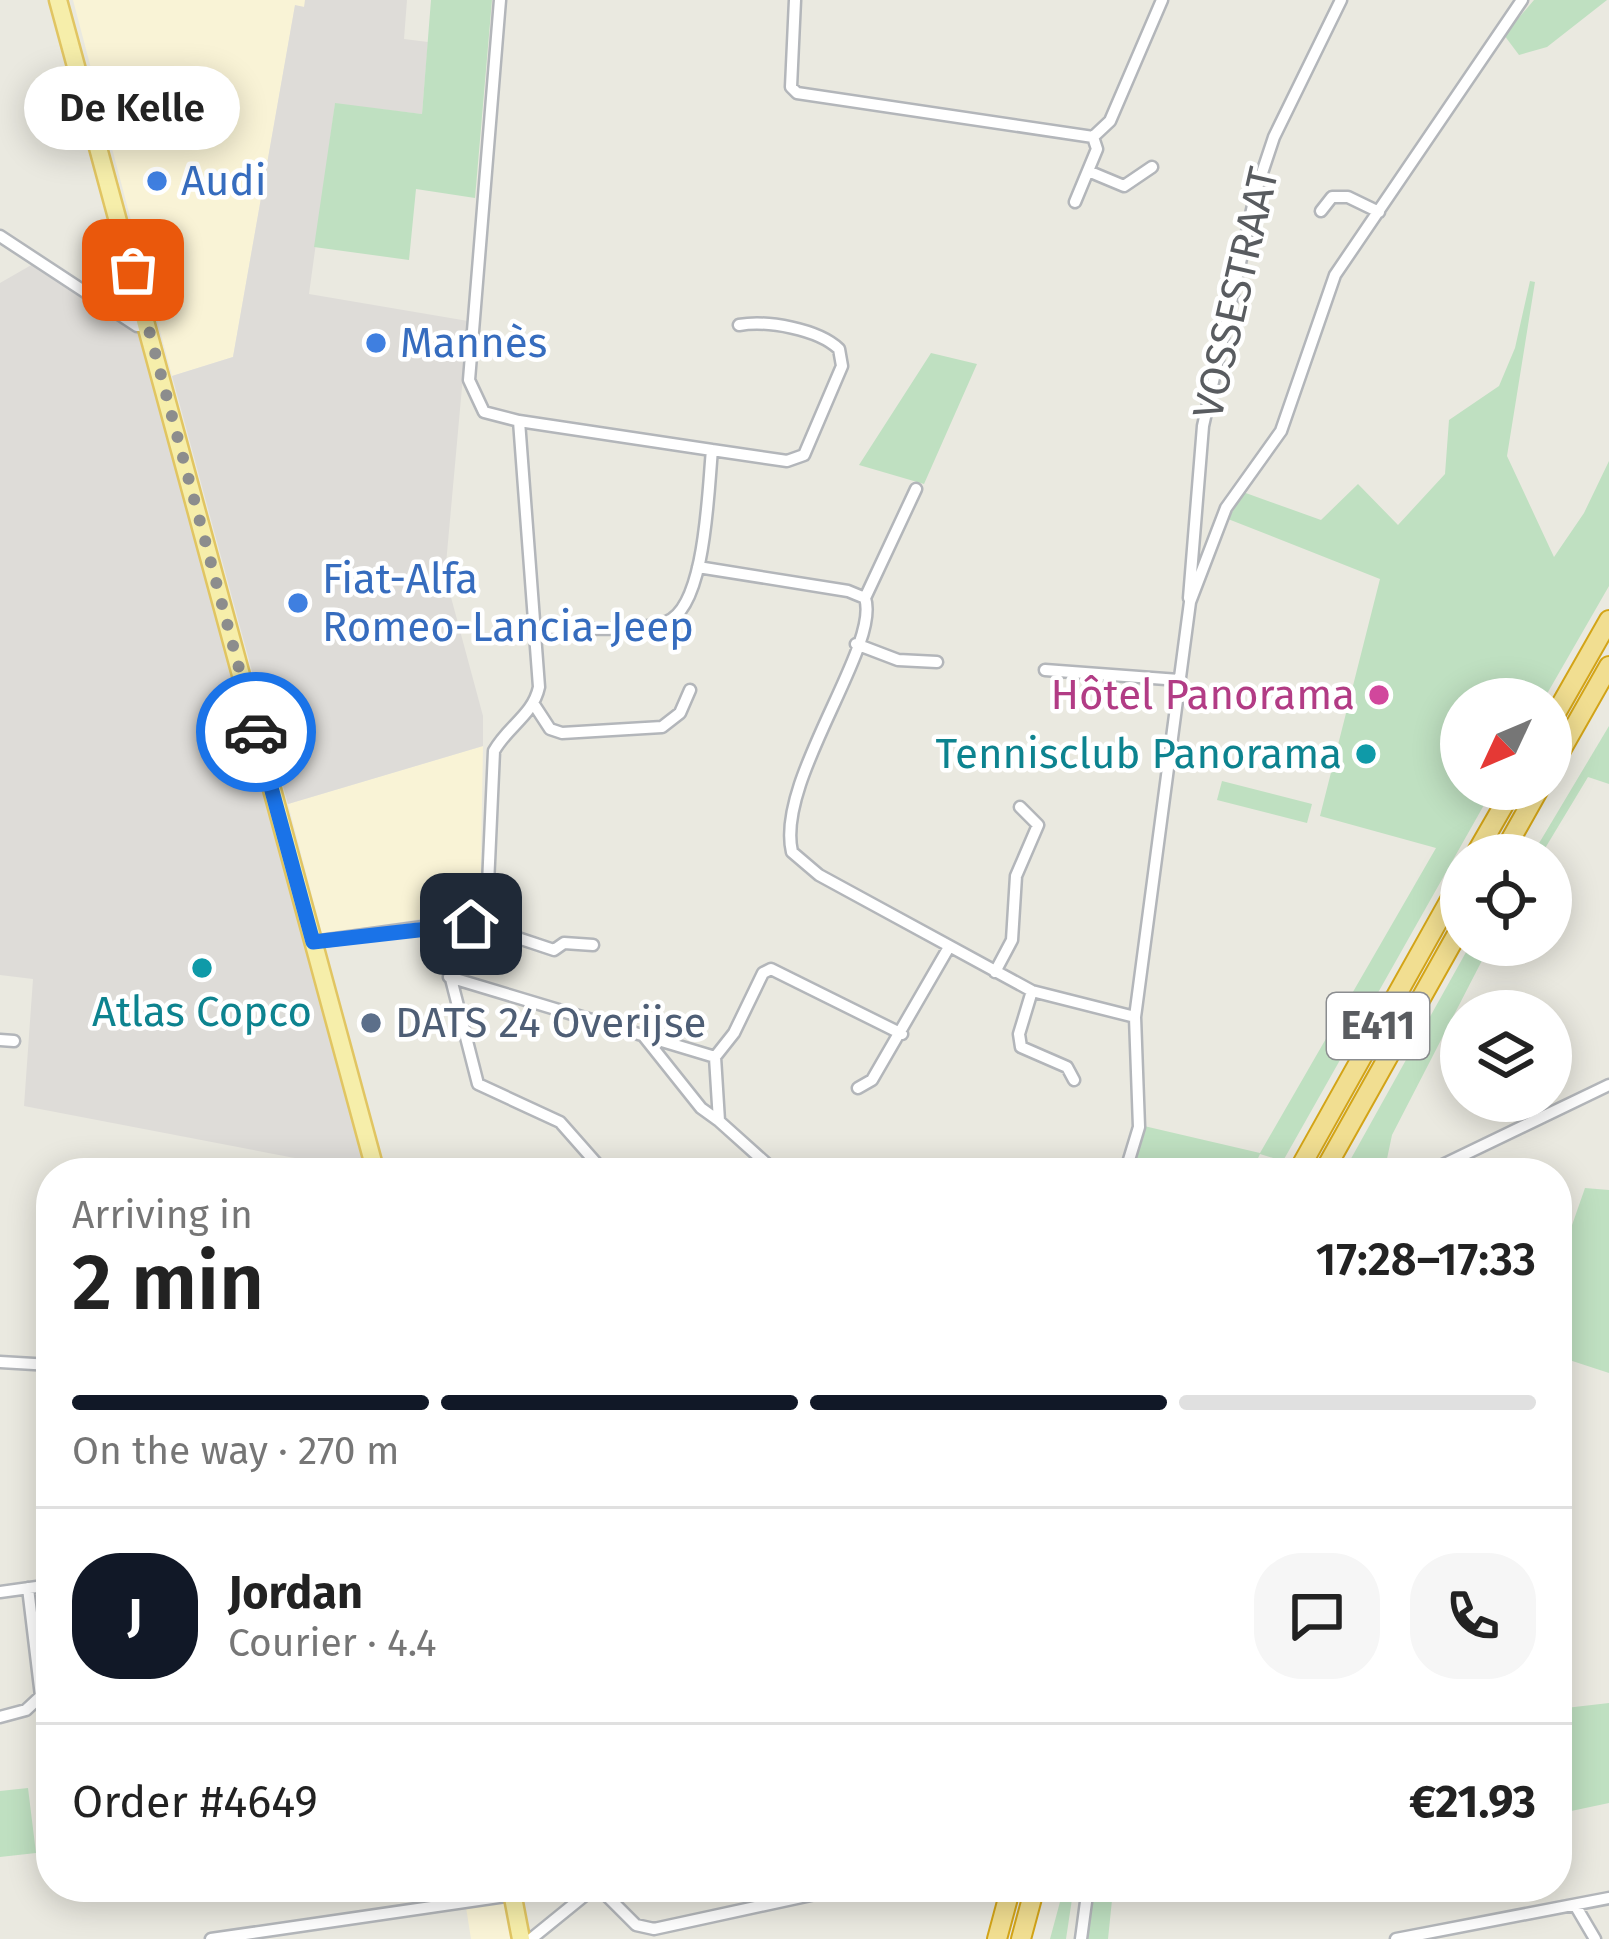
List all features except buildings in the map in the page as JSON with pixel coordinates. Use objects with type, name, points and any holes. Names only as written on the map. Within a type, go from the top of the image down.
[{"type":"highway","points":[[1572,685],[1609,620]]},
{"type":"highway","points":[[1572,731],[1609,666]]},
{"type":"highway","name":"E411","points":[[1305,1158],[1440,918]]},
{"type":"highway","name":"E411","points":[[1331,1158],[1440,964]]},
{"type":"highway","points":[[997,1939],[1007,1902]]},
{"type":"highway","points":[[1021,1939],[1031,1902]]},
{"type":"main road","points":[[58,0],[372,1158]]},
{"type":"main road","points":[[514,1902],[521,1939]]},
{"type":"street","points":[[500,0],[469,380],[484,412],[787,461],[804,454],[842,366],[839,349],[824,338],[758,322],[739,325]]},
{"type":"street","points":[[795,0],[791,87],[797,93],[1093,137]]},
{"type":"street","points":[[1093,137],[1110,121],[1162,0]]},
{"type":"street","name":"VOSSESTRAAT","points":[[1190,602],[1186,580],[1203,426],[1257,188],[1283,118],[1341,0]]},
{"type":"street","points":[[1130,1158],[1139,1127],[1135,1017],[1190,602],[1226,508],[1281,431],[1335,275],[1522,0]]},
{"type":"street","points":[[1075,202],[1097,149],[1093,137]]},
{"type":"street","points":[[1088,171],[1124,187],[1151,167]]},
{"type":"street","points":[[1321,211],[1332,196],[1348,197],[1379,212]]},
{"type":"street","points":[[0,236],[137,326],[148,326]]},
{"type":"street","points":[[519,421],[537,628],[536,706],[550,729],[562,733],[662,727],[680,713],[690,690]]},
{"type":"street","points":[[537,628],[664,622],[690,602],[712,450]]},
{"type":"street","points":[[916,488],[865,598],[868,608],[856,644],[790,810],[792,852],[818,875],[1032,991],[1135,1017]]},
{"type":"street","points":[[698,567],[848,591],[865,598]]},
{"type":"street","points":[[856,644],[898,660],[937,662]]},
{"type":"street","points":[[1045,670],[1179,680]]},
{"type":"street","points":[[482,919],[494,751],[504,734],[536,706]]},
{"type":"street","points":[[994,972],[1012,940],[1016,876],[1038,825],[1019,807]]},
{"type":"street","points":[[313,942],[482,919]]},
{"type":"street","points":[[482,919],[494,930],[554,950],[564,943],[592,945]]},
{"type":"street","points":[[438,928],[478,1084],[560,1122],[592,1158]]},
{"type":"street","points":[[858,1088],[872,1080],[902,1034],[949,947]]},
{"type":"street","points":[[719,1120],[716,1057],[734,1033],[763,973],[771,969],[902,1034]]},
{"type":"street","points":[[449,977],[716,1057]]},
{"type":"street","points":[[1032,991],[1019,1034],[1021,1047],[1067,1067],[1074,1080]]},
{"type":"street","points":[[640,1032],[701,1108],[761,1158]]},
{"type":"street","points":[[1457,1158],[1609,1085]]},
{"type":"street","points":[[0,1362],[36,1364]]},
{"type":"street","points":[[0,1592],[36,1587]]},
{"type":"street","points":[[28,1588],[36,1654]]},
{"type":"street","points":[[0,1717],[26,1710],[36,1701]]},
{"type":"street","points":[[1396,1939],[1609,1898]]},
{"type":"street","points":[[212,1939],[443,1902]]},
{"type":"street","points":[[531,1939],[578,1902]]},
{"type":"street","points":[[612,1902],[636,1925],[654,1930],[780,1902]]},
{"type":"street","points":[[1081,1939],[1086,1902]]},
{"type":"street","points":[[1575,1905],[1595,1939]]},
{"type":"shaded area","points":[[73,0],[305,0],[305,7],[295,6],[233,357],[172,376]]},
{"type":"shaded area","points":[[305,0],[407,0],[404,39],[428,42],[422,114],[335,104],[309,294],[468,321],[445,575],[483,716],[483,746],[288,804],[172,376],[233,357],[295,5],[304,7]]},
{"type":"shaded area","points":[[40,260],[136,322],[364,1158],[295,1158],[24,1106],[33,979],[0,975],[0,283]]},
{"type":"shaded area","points":[[483,746],[480,910],[322,934],[288,804]]},
{"type":"shaded area","points":[[465,1902],[506,1902],[514,1939],[471,1939]]},
{"type":"green space","points":[[431,0],[492,0],[475,198],[416,189],[409,260],[314,247],[335,103],[422,114]]},
{"type":"green space","points":[[1534,0],[1607,0],[1547,47],[1519,55],[1504,35]]},
{"type":"green space","points":[[1530,281],[1535,282],[1507,456],[1554,557],[1584,513],[1609,461],[1609,586],[1556,678],[1440,678],[1440,810],[1481,810],[1468,834],[1440,834],[1440,883],[1285,1158],[1260,1154],[1258,1158],[1135,1158],[1144,1126],[1260,1153],[1436,848],[1320,816],[1380,579],[1228,519],[1243,492],[1321,520],[1358,484],[1398,525],[1445,474],[1449,420],[1499,386],[1515,348]]},
{"type":"green space","points":[[931,353],[977,364],[924,484],[859,465]]},
{"type":"green space","points":[[1609,726],[1609,784],[1588,777],[1572,804],[1572,788]]},
{"type":"green space","points":[[1222,781],[1312,804],[1307,823],[1217,800]]},
{"type":"green space","points":[[1559,810],[1568,810],[1554,834],[1545,834]]},
{"type":"green space","points":[[1458,966],[1479,966],[1467,990],[1445,990]]},
{"type":"green space","points":[[1440,999],[1440,1042],[1392,1135],[1387,1158],[1351,1158]]},
{"type":"green space","points":[[1585,1188],[1609,1190],[1609,1373],[1572,1361],[1572,1225]]},
{"type":"green space","points":[[1609,1703],[1609,1803],[1572,1811],[1572,1707]]},
{"type":"green space","points":[[28,1788],[36,1853],[0,1857],[0,1791]]},
{"type":"green space","points":[[1060,1902],[1072,1902],[1066,1939],[1050,1939]]},
{"type":"green space","points":[[1091,1902],[1112,1902],[1108,1939],[1086,1939]]},
{"type":"way so far","points":[[133,270],[256,732]]},
{"type":"place","name":"Audi","points":[[157,181]]},
{"type":"place","name":"De Kelle","points":[[133,270]]},
{"type":"place","name":"Mannès","points":[[376,343]]},
{"type":"place","name":"Fiat-Alfa Romeo-Lancia-Jeep","points":[[298,603]]},
{"type":"place","name":"Hôtel Panorama","points":[[1379,695]]},
{"type":"place","name":"Tennisclub Panorama","points":[[1366,754]]},
{"type":"place","name":"Atlas Copco","points":[[202,968]]},
{"type":"place","name":"DATS 24 Overijse","points":[[371,1023]]},
{"type":"route","points":[[256,732],[313,942],[471,924]]}]
